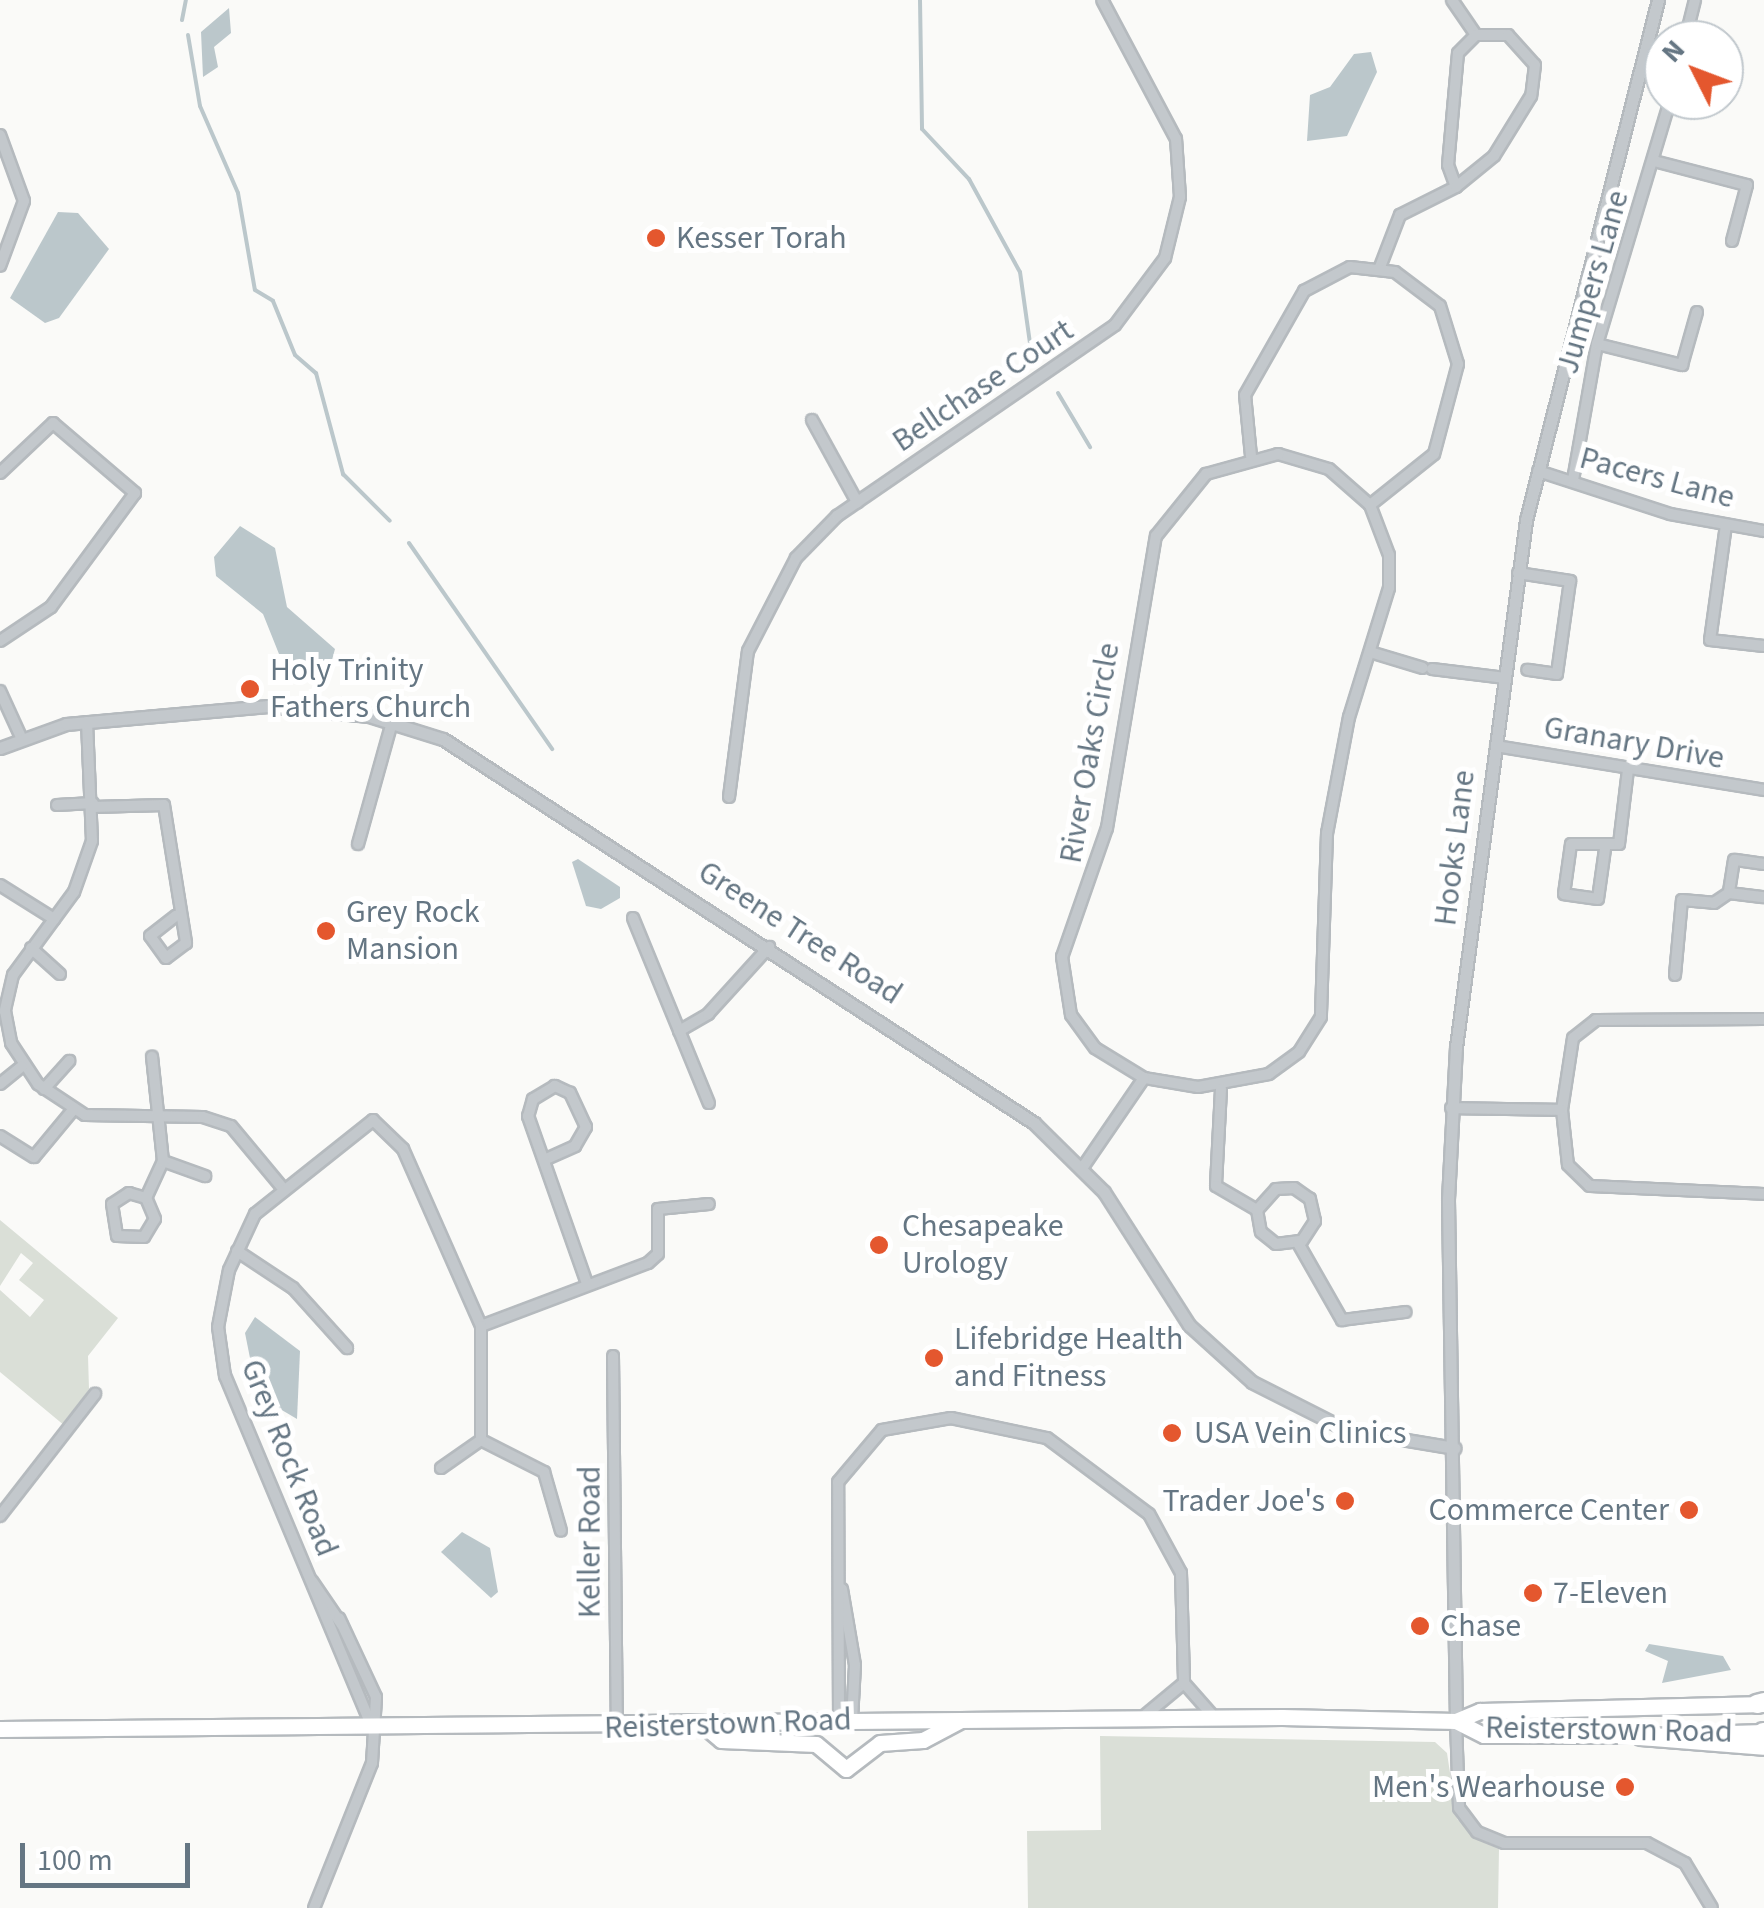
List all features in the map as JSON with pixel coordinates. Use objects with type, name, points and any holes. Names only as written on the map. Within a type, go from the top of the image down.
[{"type":"highway","points":[[1642,1736],[1764,1746]]},
{"type":"main road","name":"Reisterstown Road","points":[[0,1728],[616,1727],[845,1720],[1141,1718],[1456,1721],[1480,1712],[1762,1703]]},
{"type":"main road","points":[[702,1724],[721,1740],[816,1744],[846,1769],[880,1743],[924,1740],[960,1720]]},
{"type":"main road","name":"Reisterstown Road","points":[[1456,1721],[1484,1735],[1764,1732]]},
{"type":"street","name":"Bellchase Court","points":[[729,797],[740,691],[764,608],[796,558],[856,502],[1115,325],[1165,258],[1180,197],[1176,139],[1102,0]]},
{"type":"street","points":[[1452,0],[1476,36]]},
{"type":"street","name":"Hooks Lane","points":[[1456,1721],[1451,1108],[1518,574],[1538,471],[1658,0]]},
{"type":"street","points":[[1456,187],[1448,166],[1454,60],[1476,36]]},
{"type":"street","points":[[1380,268],[1400,214],[1456,187],[1502,144],[1536,82],[1517,39],[1476,36]]},
{"type":"street","name":"Jumpers Lane","points":[[1573,480],[1597,344],[1665,120]]},
{"type":"street","points":[[0,135],[24,201],[0,266]]},
{"type":"street","points":[[1654,161],[1747,186],[1732,241]]},
{"type":"street","points":[[1380,268],[1430,294],[1455,336],[1458,364],[1434,454],[1370,505],[1318,464],[1251,456],[1245,395],[1289,312],[1325,276],[1380,268]]},
{"type":"street","points":[[1597,344],[1682,364],[1697,312]]},
{"type":"street","points":[[812,420],[856,502]]},
{"type":"street","points":[[0,473],[53,423],[135,493],[51,607],[0,640]]},
{"type":"street","name":"River Oaks Circle","points":[[1251,456],[1194,484],[1156,536],[1107,828],[1062,957],[1078,1027],[1144,1078],[1221,1089],[1282,1066],[1322,1018],[1327,834],[1390,569],[1370,505]]},
{"type":"street","name":"Pacers Lane","points":[[1538,471],[1764,531]]},
{"type":"street","points":[[1726,524],[1710,640],[1764,646]]},
{"type":"street","points":[[1518,574],[1570,582],[1558,674],[1527,670]]},
{"type":"street","points":[[1370,652],[1428,668],[1504,678]]},
{"type":"street","points":[[0,691],[22,737]]},
{"type":"street","name":"Greene Tree Road","points":[[0,748],[22,737],[87,722],[268,706],[392,722],[516,780],[1034,1122],[1083,1166],[1178,1312],[1240,1372],[1326,1423],[1454,1448]]},
{"type":"street","points":[[87,722],[93,805],[81,878],[13,976],[2,1022],[22,1066],[44,1089],[73,1110],[231,1126],[281,1186]]},
{"type":"street","points":[[358,844],[392,722]]},
{"type":"street","name":"Granary Drive","points":[[1496,746],[1764,790]]},
{"type":"street","points":[[1605,849],[1598,899],[1564,894],[1571,844],[1605,849],[1619,844],[1628,770]]},
{"type":"street","points":[[57,805],[164,805],[176,916]]},
{"type":"street","points":[[1729,893],[1734,860],[1764,864]]},
{"type":"street","points":[[0,885],[54,919]]},
{"type":"street","points":[[1675,975],[1682,900],[1714,903],[1729,893],[1764,897]]},
{"type":"street","points":[[633,918],[709,1103]]},
{"type":"street","points":[[680,1031],[708,1014],[770,946]]},
{"type":"street","points":[[30,948],[60,974]]},
{"type":"street","points":[[0,970],[13,976]]},
{"type":"street","points":[[1764,1019],[1596,1020],[1573,1038],[1562,1110],[1568,1166],[1590,1186],[1764,1194]]},
{"type":"street","points":[[146,1198],[129,1193],[112,1204],[118,1236],[150,1232],[146,1198],[163,1161],[152,1057]]},
{"type":"street","points":[[44,1089],[69,1061]]},
{"type":"street","points":[[0,1084],[22,1066]]},
{"type":"street","points":[[1083,1166],[1144,1078]]},
{"type":"street","points":[[544,1160],[575,1146],[586,1127],[564,1088],[540,1092],[528,1108],[544,1160],[587,1284]]},
{"type":"street","points":[[1221,1089],[1213,1178],[1258,1210],[1269,1240],[1298,1244]]},
{"type":"street","points":[[1451,1108],[1562,1110]]},
{"type":"street","points":[[0,1136],[34,1157],[73,1110]]},
{"type":"street","name":"Grey Rock Road","points":[[373,1729],[222,1360],[219,1311],[237,1251],[281,1186],[372,1120],[404,1149],[482,1326]]},
{"type":"street","points":[[163,1161],[206,1176]]},
{"type":"street","points":[[1258,1210],[1276,1189],[1304,1194],[1315,1221],[1298,1244]]},
{"type":"street","points":[[480,1440],[482,1326],[654,1260],[658,1209],[710,1204]]},
{"type":"street","points":[[1298,1244],[1342,1320],[1406,1312]]},
{"type":"street","points":[[237,1251],[293,1288],[348,1348]]},
{"type":"street","name":"Keller Road","points":[[613,1356],[616,1727]]},
{"type":"street","points":[[0,1516],[94,1394]]},
{"type":"street","points":[[845,1720],[835,1492],[864,1442],[914,1418],[1030,1430],[1111,1477],[1168,1539],[1183,1591],[1184,1683],[1214,1718]]},
{"type":"street","points":[[442,1468],[480,1440]]},
{"type":"street","points":[[480,1440],[544,1472],[561,1531]]},
{"type":"street","name":"Grey Rock Road","points":[[312,1580],[339,1618],[376,1696]]},
{"type":"street","name":"Grey Rock Road","points":[[339,1618],[376,1696]]},
{"type":"street","points":[[1141,1718],[1184,1683]]},
{"type":"street","points":[[314,1908],[372,1763],[376,1696]]},
{"type":"street","points":[[1456,1721],[1457,1796],[1477,1832],[1504,1842],[1647,1843],[1686,1864],[1712,1908]]},
{"type":"shaded area","points":[[229,8],[231,33],[214,47],[218,67],[203,77],[201,32]]},
{"type":"shaded area","points":[[1371,52],[1377,72],[1347,136],[1307,141],[1310,95],[1330,87],[1354,54]]},
{"type":"shaded area","points":[[58,212],[78,213],[109,249],[59,318],[45,323],[10,298]]},
{"type":"shaded area","points":[[240,526],[275,548],[287,607],[335,649],[329,671],[283,664],[263,614],[216,576],[214,557]]},
{"type":"shaded area","points":[[578,859],[620,887],[620,898],[601,909],[586,906],[572,862]]},
{"type":"shaded area","points":[[0,1220],[118,1318],[88,1356],[89,1389],[65,1426],[0,1372],[0,1290],[30,1317],[44,1300],[19,1280],[33,1263],[21,1253],[0,1286]]},
{"type":"shaded area","points":[[255,1317],[300,1351],[297,1419],[275,1406],[251,1363],[245,1333]]},
{"type":"shaded area","points":[[462,1532],[490,1548],[498,1592],[491,1598],[441,1552]]},
{"type":"shaded area","points":[[1649,1644],[1723,1656],[1731,1670],[1662,1683],[1668,1661],[1645,1651]]},
{"type":"shaded area","points":[[1100,1736],[1435,1742],[1447,1753],[1457,1819],[1499,1849],[1498,1908],[1028,1908],[1027,1831],[1101,1830]]},
{"type":"waterway","points":[[182,20],[186,0]]},
{"type":"waterway","points":[[920,0],[922,129],[969,179],[1020,272],[1031,350]]},
{"type":"waterway","points":[[188,35],[200,106],[238,193],[255,290],[273,301],[295,355],[316,373],[343,474],[390,521]]},
{"type":"waterway","points":[[1058,393],[1090,447]]},
{"type":"waterway","points":[[409,543],[552,749]]},
{"type":"place","name":"Kesser Torah","points":[[656,238]]},
{"type":"place","name":"Holy Trinity Fathers Church","points":[[250,689]]},
{"type":"place","name":"Grey Rock Mansion","points":[[326,931]]},
{"type":"place","name":"Chesapeake Urology","points":[[879,1245]]},
{"type":"place","name":"Lifebridge Health and Fitness","points":[[934,1358]]},
{"type":"place","name":"USA Vein Clinics","points":[[1172,1433]]},
{"type":"place","name":"Trader Joe's","points":[[1345,1501]]},
{"type":"place","name":"Commerce Center","points":[[1689,1510]]},
{"type":"place","name":"7-Eleven","points":[[1533,1593]]},
{"type":"place","name":"Chase","points":[[1420,1626]]},
{"type":"place","name":"Men's Wearhouse","points":[[1625,1787]]}]
